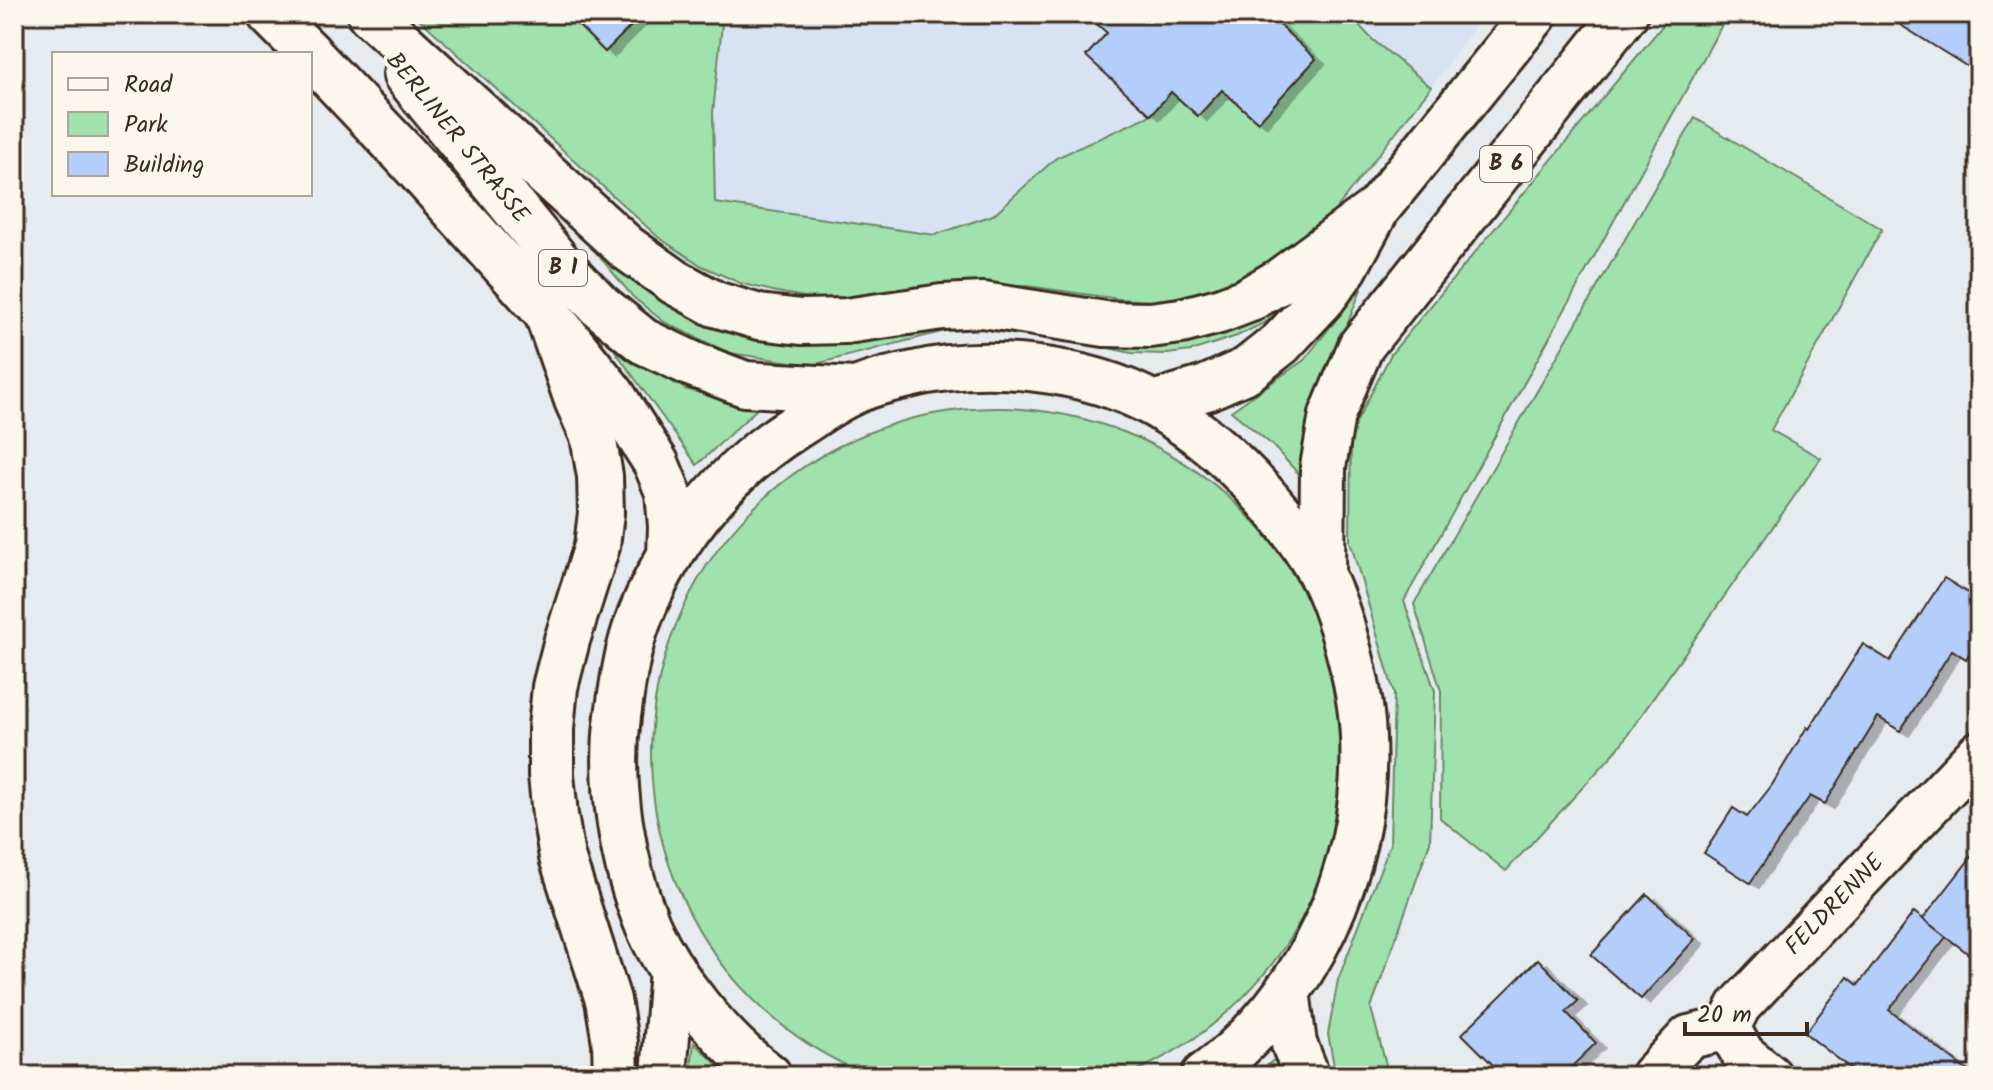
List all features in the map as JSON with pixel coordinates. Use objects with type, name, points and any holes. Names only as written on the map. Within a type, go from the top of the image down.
[{"type":"main road","name":"BERLINER STRASSE","points":[[270,14],[308,52]]},
{"type":"main road","name":"BERLINER STRASSE","points":[[353,14],[401,68],[558,262],[600,306],[643,341],[745,384],[855,390]]},
{"type":"main road","points":[[370,14],[627,248],[675,282],[715,304],[759,317],[801,322],[846,321],[942,307],[983,305],[1105,324],[1150,325],[1181,321],[1248,300],[1280,281],[1377,209]]},
{"type":"main road","points":[[1153,404],[1206,388],[1247,370],[1281,343],[1323,298],[1345,268],[1377,209],[1535,14]]},
{"type":"main road","name":"B 6","points":[[1322,577],[1323,467],[1332,415],[1361,346],[1625,14]]},
{"type":"main road","name":"BERLINER STRASSE","points":[[312,56],[547,313],[612,394],[656,463],[668,492],[670,556]]},
{"type":"main road","points":[[547,313],[593,436],[600,476],[601,513],[597,546],[555,687],[551,775],[562,857],[608,1000],[615,1042],[616,1076]]},
{"type":"main road","points":[[769,1076],[748,1061],[709,1020],[672,969],[649,927],[632,880],[616,782],[616,731],[622,681],[634,632],[670,556],[704,508],[772,441],[855,390],[924,371],[961,365],[998,365],[1070,374],[1153,404],[1186,426],[1227,457],[1262,492],[1294,532],[1322,577],[1343,626],[1356,681],[1363,736],[1362,788],[1354,846],[1339,897],[1321,937],[1287,991],[1251,1035],[1204,1076]]},
{"type":"main road","points":[[664,1076],[672,969]]},
{"type":"main road","points":[[1287,991],[1294,1044],[1307,1076]]},
{"type":"street","name":"FELDRENNE","points":[[1728,1028],[1739,1006],[1979,753]]},
{"type":"street","points":[[1652,1076],[1689,1037],[1728,1028],[1743,1054],[1770,1076]]},
{"type":"shaded area","points":[[414,14],[1484,14],[1322,227],[1151,301],[1027,286],[990,285],[947,285],[856,298],[816,299],[740,283],[702,266],[658,237]]},
{"type":"green space","points":[[414,14],[567,14],[605,52],[643,14],[723,14],[713,113],[715,203],[935,235],[993,215],[1056,158],[1151,115],[1171,92],[1198,116],[1222,90],[1258,122],[1315,59],[1277,23],[1285,14],[1348,14],[1373,40],[1431,87],[1322,227],[1276,263],[1239,281],[1199,294],[1151,301],[1027,286],[947,285],[856,298],[816,299],[740,283],[702,266],[658,237]]},
{"type":"green space","points":[[1672,14],[1728,14],[1404,601],[1435,691],[1430,842],[1371,1008],[1389,1076],[1336,1076],[1328,1034],[1338,980],[1390,844],[1394,693],[1350,541],[1351,433],[1391,354]]},
{"type":"green space","points":[[1695,118],[1882,229],[1771,430],[1821,458],[1617,750],[1506,871],[1440,818],[1441,691],[1414,604]]},
{"type":"green space","points":[[576,228],[724,317],[979,315],[1147,333],[1317,269],[1268,321],[1237,336],[1191,351],[1131,353],[969,325],[812,365],[729,353],[664,322],[633,297]]},
{"type":"green space","points":[[1362,287],[1314,408],[1306,482],[1272,445],[1231,411],[1304,360]]},
{"type":"green space","points":[[608,341],[685,389],[758,408],[697,465]]},
{"type":"green space","points":[[963,410],[1031,410],[1097,423],[1160,449],[1217,487],[1264,534],[1302,591],[1328,654],[1341,720],[1343,754],[1336,822],[1317,886],[1285,946],[1242,999],[1189,1042],[1129,1074],[1073,1091],[921,1091],[865,1074],[805,1042],[752,999],[709,946],[677,886],[658,822],[653,788],[653,720],[666,654],[692,591],[730,534],[777,487],[834,449],[897,423]]},
{"type":"green space","points":[[694,1043],[730,1076],[690,1076]]},
{"type":"green space","points":[[1280,1055],[1293,1076],[1254,1076]]},
{"type":"building","points":[[567,14],[643,14],[605,52]]},
{"type":"building","points":[[1086,14],[1267,14],[1316,59],[1258,122],[1222,90],[1198,116],[1171,92],[1151,115],[1086,56],[1107,33]]},
{"type":"building","points":[[1883,14],[1979,14],[1979,74]]},
{"type":"building","points":[[1944,578],[1979,600],[1979,638],[1966,659],[1952,650],[1900,731],[1878,717],[1825,804],[1810,796],[1750,883],[1704,853],[1733,808],[1747,817],[1772,785],[1863,644],[1890,661]]},
{"type":"building","points":[[1979,847],[1979,962],[1923,919]]},
{"type":"building","points":[[1647,894],[1695,939],[1641,999],[1591,955]]},
{"type":"building","points":[[1914,912],[1946,937],[1889,1010],[1974,1076],[1860,1076],[1805,1033],[1848,977],[1858,985]]},
{"type":"building","points":[[1538,959],[1578,1001],[1566,1012],[1596,1043],[1562,1076],[1504,1076],[1462,1034]]}]
